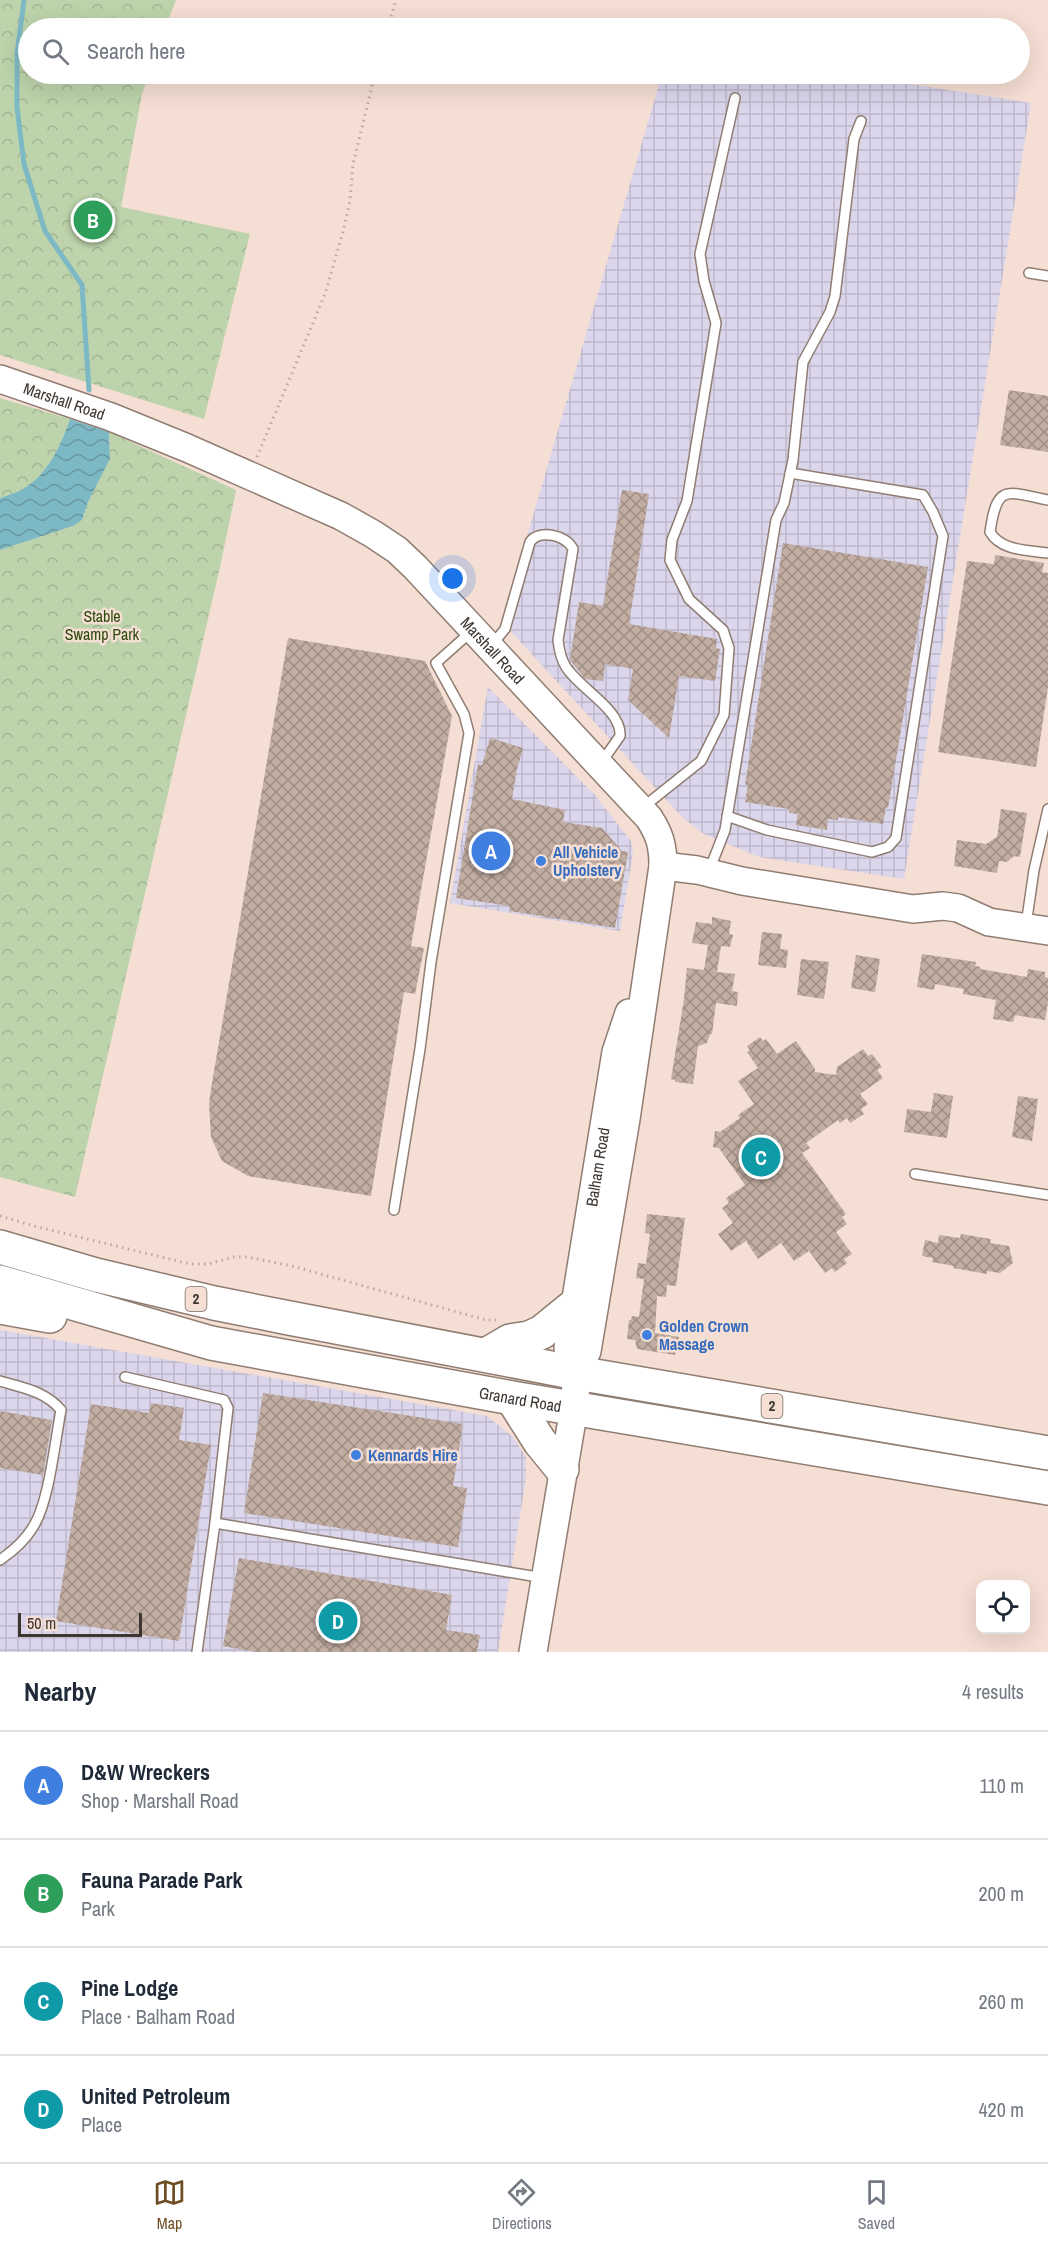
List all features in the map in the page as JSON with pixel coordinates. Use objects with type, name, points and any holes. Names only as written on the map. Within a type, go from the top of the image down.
[{"type":"highway","name":"2","points":[[0,1247],[96,1275],[214,1303],[577,1373],[1048,1453]]},
{"type":"highway","name":"Granard Road","points":[[0,1282],[211,1343],[512,1398],[1048,1488]]},
{"type":"highway","points":[[486,1355],[510,1341],[529,1338],[542,1332],[574,1305]]},
{"type":"highway","points":[[0,1307],[211,1343]]},
{"type":"highway","points":[[512,1398],[540,1442],[562,1469]]},
{"type":"street","name":"Marshall Road","points":[[0,380],[111,417],[250,475],[350,520],[397,550],[482,638],[649,819],[663,845],[663,866]]},
{"type":"street","points":[[663,866],[913,909],[940,924],[958,927],[989,922],[1037,929]]},
{"type":"street","name":"Balham Road","points":[[533,1652],[574,1408],[577,1373],[589,1344],[626,1119],[663,866]]},
{"type":"street","name":"Balham Road","points":[[577,1373],[568,1348],[616,1052],[648,964]]},
{"type":"lane","points":[[640,809],[701,761],[724,715],[729,648],[723,630],[689,599],[670,560],[672,540],[687,501],[716,323],[704,281],[700,254],[735,98]]},
{"type":"lane","points":[[708,873],[725,830],[776,520],[784,503],[790,473],[803,362],[830,312],[835,296],[854,139],[861,121]]},
{"type":"lane","points":[[1029,273],[1048,276]]},
{"type":"lane","points":[[727,816],[767,830],[872,852],[888,847],[896,838],[943,536],[923,495],[790,473]]},
{"type":"lane","points":[[1048,500],[1013,493],[1000,496],[994,506],[990,532],[995,541],[1006,546],[1048,553]]},
{"type":"lane","points":[[394,1210],[420,1049],[431,962],[469,732],[464,714],[436,663],[482,638],[505,629],[530,542],[534,536],[539,534],[562,538],[571,544],[573,549],[558,640],[560,654],[570,673],[618,720],[620,736],[599,765]]},
{"type":"lane","points":[[1037,929],[1034,870],[1048,809]]},
{"type":"lane","points":[[915,1174],[1048,1195]]},
{"type":"lane","points":[[125,1377],[224,1400],[228,1408],[229,1417],[197,1652]]},
{"type":"lane","points":[[0,1381],[41,1393],[61,1410],[42,1510],[33,1528],[14,1550],[0,1560]]},
{"type":"lane","points":[[215,1523],[545,1578]]},
{"type":"path","points":[[391,18],[396,0]]},
{"type":"path","points":[[250,475],[325,294],[343,232],[350,201],[353,164],[373,84]]},
{"type":"path","points":[[0,1216],[190,1264],[208,1264],[234,1257],[248,1257],[292,1266],[486,1320],[497,1320]]},
{"type":"shaded area","points":[[659,84],[910,84],[1031,103],[904,879],[759,857],[702,833],[682,817],[502,622]]},
{"type":"shaded area","points":[[488,687],[594,794],[631,841],[633,853],[620,931],[450,903]]},
{"type":"shaded area","points":[[0,1330],[487,1416],[513,1437],[526,1457],[526,1478],[498,1652],[0,1652]]},
{"type":"green space","points":[[0,0],[176,0],[169,18],[18,18],[18,84],[146,84],[121,207],[250,234],[204,419],[0,355]]},
{"type":"green space","points":[[0,398],[70,419],[58,449],[40,475],[23,489],[0,498]]},
{"type":"green space","name":"Stable Swamp Park","points":[[109,432],[236,490],[75,1197],[0,1177],[0,550],[73,526],[82,520],[88,502],[110,459]]},
{"type":"water","points":[[70,419],[109,432],[110,459],[88,502],[82,520],[73,526],[0,550],[0,498],[23,489],[40,475],[58,449]]},
{"type":"building","points":[[1009,390],[1048,396],[1048,452],[1000,445]]},
{"type":"building","points":[[622,490],[649,494],[629,624],[717,639],[716,648],[720,649],[715,681],[679,676],[669,738],[628,700],[633,669],[605,664],[603,681],[585,679],[570,660],[579,602],[603,606]]},
{"type":"building","points":[[783,543],[928,567],[888,808],[886,807],[883,824],[838,817],[838,820],[828,819],[827,830],[796,825],[798,814],[789,813],[789,809],[745,802],[748,785],[745,785]]},
{"type":"building","points":[[995,555],[1044,563],[1042,572],[1048,573],[1048,687],[1036,767],[938,752],[967,561],[994,564]]},
{"type":"building","points":[[288,638],[425,661],[452,716],[411,946],[424,948],[415,994],[404,992],[371,1196],[248,1176],[222,1161],[211,1137],[209,1103],[212,1083]]},
{"type":"building","points":[[490,738],[523,748],[512,799],[565,810],[563,822],[602,828],[622,851],[628,852],[615,928],[510,911],[510,906],[456,898],[478,764],[482,765]]},
{"type":"building","points":[[1001,809],[1027,813],[1020,857],[1014,856],[1007,862],[999,861],[997,873],[954,866],[957,840],[986,844],[997,837]]},
{"type":"building","points":[[712,917],[731,921],[729,934],[733,935],[730,947],[721,946],[717,972],[735,974],[732,991],[738,992],[737,1006],[716,1003],[712,1034],[707,1043],[698,1046],[693,1084],[675,1082],[671,1079],[687,968],[704,970],[708,945],[692,943],[696,922],[712,924]]},
{"type":"building","points":[[762,932],[782,934],[780,949],[788,950],[786,968],[758,965]]},
{"type":"building","points":[[922,954],[976,962],[975,966],[980,969],[1027,977],[1028,969],[1045,972],[1045,977],[1048,978],[1048,1002],[1045,1020],[1015,1015],[1013,1022],[993,1019],[996,1000],[963,994],[964,989],[935,984],[934,990],[917,987]]},
{"type":"building","points":[[856,955],[880,959],[875,992],[851,988]]},
{"type":"building","points":[[801,959],[829,962],[824,999],[797,995]]},
{"type":"building","points":[[760,1037],[763,1041],[766,1039],[777,1054],[796,1041],[815,1072],[836,1075],[837,1067],[863,1049],[868,1056],[872,1054],[882,1067],[877,1070],[883,1078],[860,1094],[868,1104],[861,1109],[864,1114],[850,1123],[847,1118],[840,1123],[838,1120],[806,1143],[810,1148],[802,1153],[846,1214],[842,1217],[847,1224],[836,1232],[852,1254],[844,1259],[847,1263],[835,1272],[832,1268],[825,1273],[809,1251],[794,1261],[781,1243],[758,1259],[746,1241],[731,1251],[718,1234],[733,1223],[722,1208],[729,1203],[726,1198],[745,1185],[719,1148],[713,1147],[715,1131],[720,1132],[740,1118],[738,1115],[754,1104],[738,1081],[758,1068],[747,1052],[750,1051],[747,1046]]},
{"type":"building","points":[[934,1093],[953,1096],[947,1138],[904,1132],[907,1109],[931,1112]]},
{"type":"building","points":[[1018,1096],[1038,1099],[1032,1141],[1012,1137]]},
{"type":"building","points":[[647,1214],[685,1218],[676,1286],[667,1285],[666,1297],[657,1296],[655,1333],[679,1337],[675,1355],[637,1349],[635,1340],[627,1339],[629,1320],[632,1316],[639,1317],[644,1279],[636,1278],[638,1263],[646,1264],[650,1234],[645,1233]]},
{"type":"building","points":[[961,1234],[991,1239],[990,1243],[1009,1246],[1013,1263],[1000,1273],[987,1271],[987,1274],[953,1268],[954,1266],[932,1262],[933,1258],[922,1256],[925,1240],[938,1243],[939,1235],[960,1238]]},
{"type":"building","name":"Kennards Hire","points":[[263,1393],[463,1424],[453,1486],[467,1488],[458,1547],[244,1513]]},
{"type":"building","points":[[151,1403],[184,1408],[179,1440],[211,1445],[179,1641],[56,1621],[91,1404],[149,1413]]},
{"type":"building","points":[[0,1411],[52,1420],[43,1475],[0,1468]]},
{"type":"building","points":[[239,1558],[452,1595],[446,1630],[480,1635],[477,1652],[255,1652],[223,1646]]},
{"type":"waterway","points":[[22,18],[24,0]]},
{"type":"waterway","points":[[18,46],[17,107],[24,164],[45,231],[82,285],[89,390]]},
{"type":"place","name":"Fauna Parade Park","points":[[93,220]]},
{"type":"place","name":"D&W Wreckers","points":[[491,851]]},
{"type":"place","name":"All Vehicle Upholstery","points":[[541,861]]},
{"type":"place","name":"Pine Lodge","points":[[761,1157]]},
{"type":"place","name":"Golden Crown Massage","points":[[647,1335]]},
{"type":"place","name":"Kennards Hire","points":[[356,1455]]},
{"type":"place","name":"United Petroleum","points":[[338,1621]]}]
